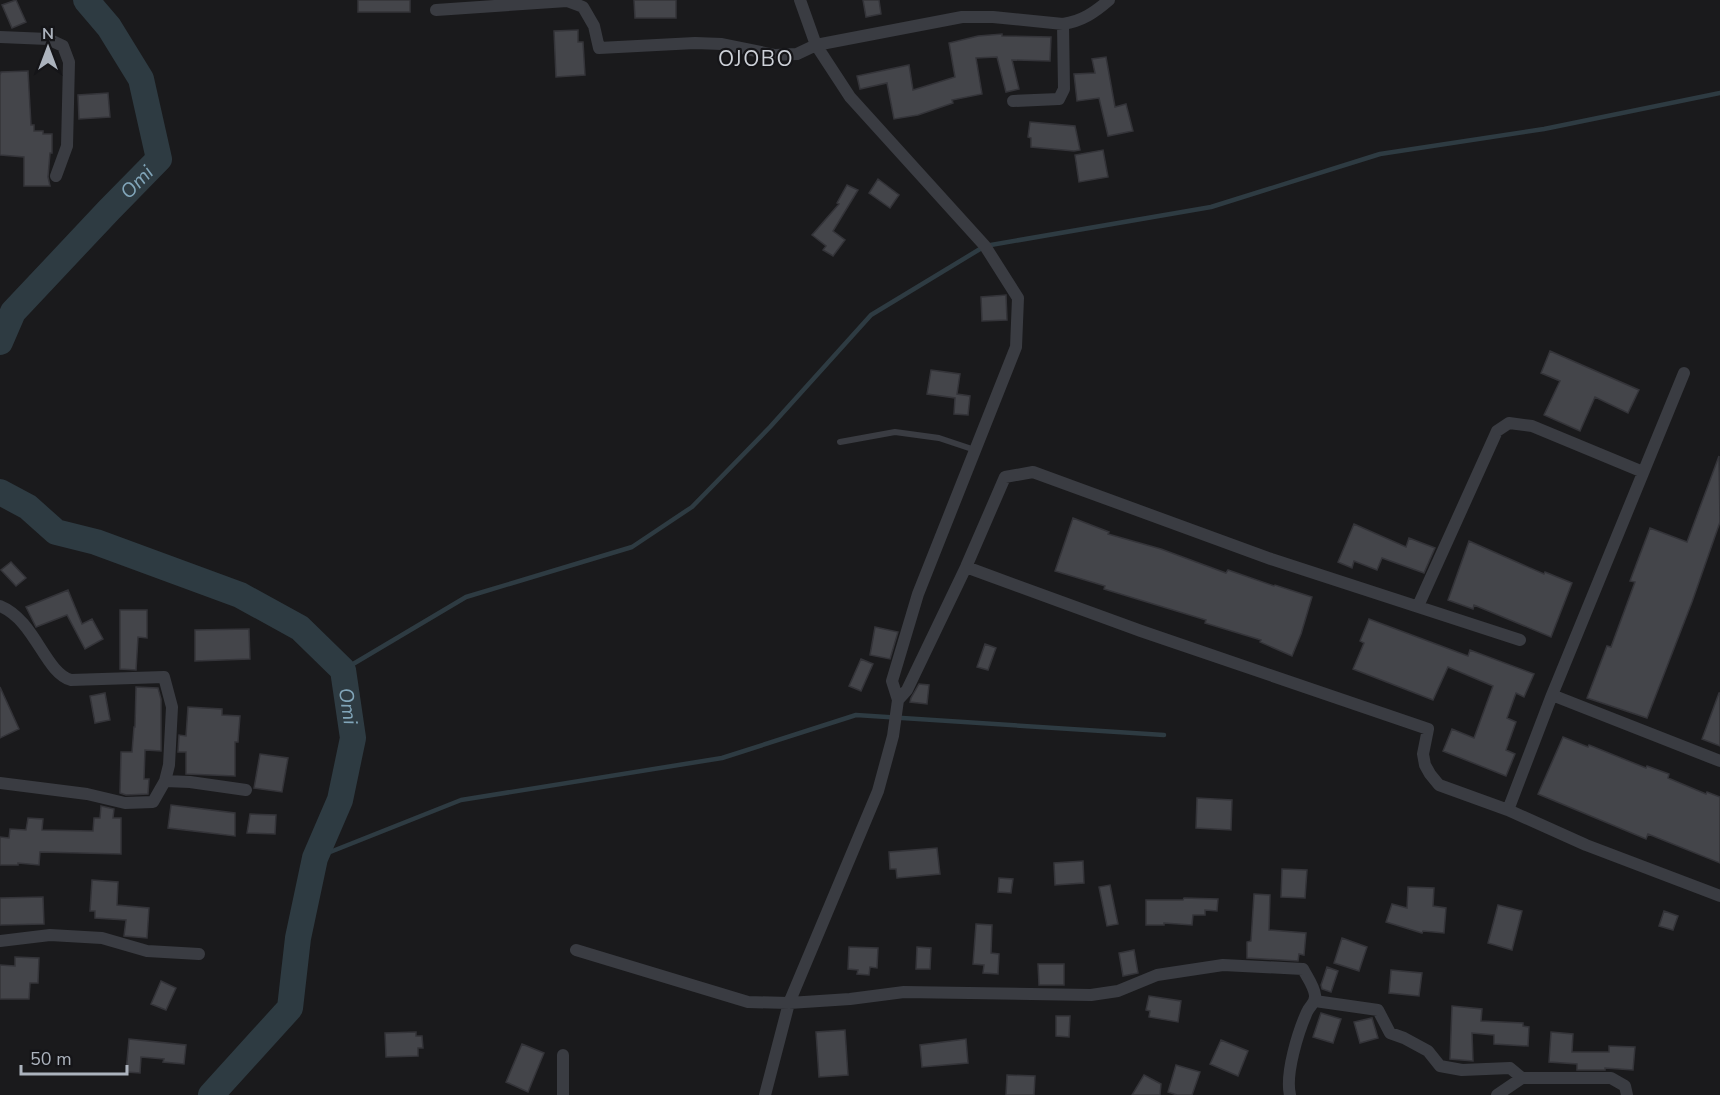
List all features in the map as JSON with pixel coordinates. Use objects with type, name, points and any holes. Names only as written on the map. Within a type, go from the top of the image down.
[{"type":"street","points":[[765,1095],[789,1003],[878,791],[897,714],[898,700],[892,681],[895,667],[918,594],[1016,347],[1018,298],[985,246],[850,97],[816,45],[800,0]]},
{"type":"street","points":[[436,10],[567,1],[584,6],[594,26],[599,48],[695,43],[723,44],[775,55],[797,54],[816,45],[962,17],[993,17],[1063,24],[1087,18],[1109,0]]},
{"type":"street","points":[[1013,101],[1059,99],[1064,89],[1063,24]]},
{"type":"street","points":[[0,37],[48,39],[63,46],[69,62],[68,146],[56,176]]},
{"type":"street","points":[[1508,810],[1552,695],[1684,373]]},
{"type":"street","points":[[1418,606],[1497,431],[1509,423],[1532,426],[1643,472]]},
{"type":"street","points":[[898,700],[907,690],[966,567],[1005,477],[1032,472],[1271,560],[1520,640]]},
{"type":"street","points":[[966,567],[1141,631],[1428,729],[1423,754],[1425,765],[1439,785],[1508,810],[1586,845],[1720,896]]},
{"type":"street","points":[[0,606],[7,609],[31,631],[63,678],[71,680],[164,677],[172,707],[169,765],[165,781],[153,802],[125,803],[87,794],[0,783]]},
{"type":"street","points":[[1552,695],[1720,761]]},
{"type":"street","points":[[165,781],[246,790]]},
{"type":"street","points":[[0,941],[50,935],[102,938],[147,951],[199,954]]},
{"type":"street","points":[[576,950],[748,1002],[789,1003],[850,999],[904,992],[1091,995],[1118,991],[1157,975],[1223,965],[1303,969],[1315,993],[1315,1001],[1308,1010],[1294,1053],[1288,1085],[1290,1095]]},
{"type":"street","points":[[1315,1001],[1378,1010],[1390,1033],[1428,1051],[1440,1066],[1462,1070],[1510,1068],[1522,1078]]},
{"type":"street","points":[[562,1055],[563,1095]]},
{"type":"street","points":[[1497,1095],[1522,1078],[1611,1078],[1625,1086],[1628,1095]]},
{"type":"lane","points":[[840,442],[895,432],[939,438],[975,450]]},
{"type":"building","points":[[16,0],[26,22],[12,28],[2,5]]},
{"type":"building","points":[[358,0],[410,0],[410,12],[358,12]]},
{"type":"building","points":[[634,0],[676,0],[676,18],[635,18]]},
{"type":"building","points":[[863,0],[879,0],[881,14],[866,17]]},
{"type":"building","points":[[578,30],[578,42],[583,42],[585,75],[556,77],[554,31]]},
{"type":"building","points":[[1002,34],[1002,36],[1051,37],[1050,61],[1012,60],[1019,89],[1006,92],[997,57],[976,58],[982,94],[952,100],[953,103],[918,115],[894,119],[887,83],[860,89],[857,76],[909,65],[913,90],[955,77],[949,43],[978,36]]},
{"type":"building","points":[[1106,57],[1115,107],[1126,104],[1133,131],[1108,136],[1099,98],[1077,101],[1074,74],[1095,73],[1092,59]]},
{"type":"building","points":[[28,71],[31,125],[34,125],[34,131],[52,134],[48,177],[50,186],[24,186],[24,157],[0,155],[1,72]]},
{"type":"building","points":[[108,93],[110,117],[79,119],[78,95]]},
{"type":"building","points":[[1030,122],[1075,126],[1080,150],[1031,147],[1031,138],[1028,137]]},
{"type":"building","points":[[1103,150],[1108,177],[1079,182],[1075,155]]},
{"type":"building","points":[[878,179],[899,195],[890,208],[869,193]]},
{"type":"building","points":[[847,185],[858,190],[833,231],[845,240],[833,256],[823,250],[826,246],[812,235],[839,204],[837,203]]},
{"type":"building","points":[[1006,295],[1007,320],[982,321],[981,297]]},
{"type":"building","points":[[1550,351],[1639,390],[1628,413],[1595,397],[1580,431],[1544,415],[1560,381],[1541,373]]},
{"type":"building","points":[[931,370],[960,374],[957,394],[970,396],[968,415],[954,414],[955,398],[927,394]]},
{"type":"building","points":[[1719,456],[1720,522],[1647,718],[1587,698],[1607,646],[1611,647],[1635,582],[1630,581],[1650,528],[1687,542]]},
{"type":"building","points":[[1073,518],[1109,532],[1108,534],[1161,549],[1226,573],[1228,570],[1312,597],[1292,656],[1260,642],[1261,640],[1205,623],[1206,620],[1104,589],[1105,586],[1055,571]]},
{"type":"building","points":[[1354,524],[1406,547],[1409,538],[1435,548],[1424,573],[1382,558],[1377,570],[1354,561],[1352,568],[1338,562]]},
{"type":"building","points":[[1469,541],[1544,574],[1545,572],[1572,583],[1551,637],[1474,605],[1473,609],[1448,600]]},
{"type":"building","points":[[11,562],[26,578],[16,586],[1,570]]},
{"type":"building","points":[[68,590],[82,624],[92,619],[103,639],[85,649],[67,615],[36,627],[26,607]]},
{"type":"building","points":[[120,610],[147,610],[147,638],[138,637],[136,670],[120,669]]},
{"type":"building","points":[[1369,619],[1468,656],[1470,650],[1534,674],[1524,697],[1516,693],[1507,718],[1516,722],[1506,750],[1515,754],[1506,776],[1443,751],[1452,729],[1474,738],[1493,686],[1448,667],[1433,700],[1353,669],[1364,643],[1360,641]]},
{"type":"building","points":[[875,627],[898,632],[890,659],[870,655]]},
{"type":"building","points":[[249,629],[250,659],[195,661],[195,630]]},
{"type":"building","points":[[985,644],[996,648],[988,670],[977,667]]},
{"type":"building","points":[[861,659],[873,664],[861,691],[849,686]]},
{"type":"building","points":[[919,684],[929,685],[927,704],[910,702]]},
{"type":"building","points":[[0,687],[19,729],[0,738]]},
{"type":"building","points":[[136,687],[158,688],[161,699],[161,751],[145,750],[144,779],[149,779],[148,794],[126,795],[120,793],[121,752],[132,752]]},
{"type":"building","points":[[105,693],[110,720],[95,723],[90,696]]},
{"type":"building","points":[[1720,693],[1720,746],[1702,739]]},
{"type":"building","points":[[188,707],[222,709],[222,715],[240,716],[238,742],[235,742],[235,776],[186,774],[186,752],[178,752],[179,735],[186,736]]},
{"type":"building","points":[[1563,737],[1646,768],[1647,766],[1669,774],[1668,778],[1706,794],[1707,792],[1720,797],[1720,863],[1648,834],[1646,839],[1538,794]]},
{"type":"building","points":[[260,754],[288,758],[282,792],[254,788]]},
{"type":"building","points":[[1197,798],[1232,800],[1231,830],[1196,828]]},
{"type":"building","points":[[171,805],[235,813],[235,836],[168,828]]},
{"type":"building","points":[[101,806],[114,809],[113,818],[121,818],[121,854],[40,852],[39,865],[18,863],[18,865],[0,865],[0,837],[9,838],[10,829],[26,830],[28,818],[43,819],[42,830],[93,831],[94,818],[100,818]]},
{"type":"building","points":[[250,814],[276,815],[275,834],[247,833]]},
{"type":"building","points":[[937,848],[940,874],[897,878],[896,869],[890,869],[889,852]]},
{"type":"building","points":[[1083,861],[1084,883],[1055,885],[1054,863]]},
{"type":"building","points":[[1282,869],[1307,870],[1305,898],[1281,897]]},
{"type":"building","points":[[999,878],[1013,879],[1011,893],[998,892]]},
{"type":"building","points":[[92,880],[118,882],[117,905],[149,908],[147,938],[124,936],[126,920],[95,918],[95,911],[90,911]]},
{"type":"building","points":[[1110,885],[1118,924],[1107,926],[1099,887]]},
{"type":"building","points":[[1408,887],[1434,888],[1433,906],[1446,908],[1444,933],[1423,931],[1422,933],[1386,922],[1392,904],[1407,908]]},
{"type":"building","points":[[1254,894],[1270,895],[1269,930],[1306,933],[1304,955],[1299,954],[1298,961],[1247,958],[1247,942],[1251,941]]},
{"type":"building","points":[[43,897],[44,924],[0,925],[0,898]]},
{"type":"building","points":[[1184,898],[1218,899],[1217,911],[1205,910],[1205,915],[1193,915],[1192,925],[1164,923],[1164,925],[1146,925],[1146,900],[1183,900]]},
{"type":"building","points":[[1498,905],[1522,911],[1512,950],[1488,943]]},
{"type":"building","points":[[1664,911],[1678,916],[1673,930],[1659,926]]},
{"type":"building","points":[[976,924],[992,925],[991,953],[999,954],[998,974],[983,973],[984,965],[973,964]]},
{"type":"building","points":[[1342,938],[1367,947],[1359,971],[1334,963]]},
{"type":"building","points":[[849,947],[878,948],[877,968],[870,967],[869,975],[857,974],[858,970],[848,969]]},
{"type":"building","points":[[917,947],[931,948],[930,969],[916,969]]},
{"type":"building","points":[[1134,950],[1138,973],[1123,976],[1119,953]]},
{"type":"building","points":[[15,957],[39,958],[38,983],[30,983],[29,999],[0,999],[0,965],[15,966]]},
{"type":"building","points":[[1038,964],[1064,964],[1064,985],[1039,985]]},
{"type":"building","points":[[1327,967],[1338,971],[1331,992],[1322,989],[1321,985]]},
{"type":"building","points":[[1391,970],[1422,973],[1419,996],[1389,993]]},
{"type":"building","points":[[161,981],[176,988],[166,1010],[151,1004]]},
{"type":"building","points":[[1149,996],[1181,1001],[1178,1022],[1149,1017],[1150,1011],[1146,1010]]},
{"type":"building","points":[[1452,1006],[1482,1009],[1481,1021],[1523,1023],[1523,1026],[1529,1027],[1528,1046],[1494,1044],[1494,1035],[1472,1033],[1473,1061],[1450,1059]]},
{"type":"building","points":[[1321,1013],[1341,1019],[1333,1043],[1313,1037]]},
{"type":"building","points":[[1056,1016],[1070,1016],[1069,1037],[1056,1036]]},
{"type":"building","points":[[1372,1018],[1378,1038],[1360,1043],[1354,1022]]},
{"type":"building","points":[[845,1030],[848,1075],[819,1077],[816,1032]]},
{"type":"building","points":[[416,1032],[416,1036],[422,1036],[423,1048],[418,1048],[418,1056],[386,1057],[385,1033]]},
{"type":"building","points":[[1551,1032],[1573,1034],[1572,1052],[1609,1052],[1609,1046],[1635,1047],[1633,1070],[1605,1068],[1605,1070],[1577,1070],[1577,1064],[1549,1062]]},
{"type":"building","points":[[129,1039],[186,1045],[184,1064],[141,1057],[140,1073],[126,1072]]},
{"type":"building","points":[[966,1039],[968,1063],[922,1067],[920,1045]]},
{"type":"building","points":[[1221,1040],[1248,1051],[1238,1076],[1210,1064]]},
{"type":"building","points":[[522,1044],[544,1053],[528,1092],[506,1082]]},
{"type":"building","points":[[1176,1065],[1200,1072],[1192,1095],[1177,1095],[1168,1092]]},
{"type":"building","points":[[1007,1075],[1035,1076],[1034,1095],[1006,1095]]},
{"type":"building","points":[[1144,1075],[1161,1084],[1160,1095],[1132,1095]]},
{"type":"waterway","name":"Omi","points":[[0,342],[13,312],[159,159],[141,79],[109,27],[86,0]]},
{"type":"waterway","points":[[343,670],[466,597],[632,547],[692,507],[770,427],[871,315],[985,246],[1211,207],[1380,154],[1544,129],[1720,93]]},
{"type":"waterway","name":"Omi","points":[[0,492],[28,507],[56,532],[96,542],[240,595],[300,628],[343,670],[353,738],[340,800],[315,858],[298,938],[290,1008],[211,1095]]},
{"type":"waterway","points":[[315,858],[461,800],[722,758],[856,715],[1164,735]]},
{"type":"district","name":"OJOBO","points":[[756,59]]}]
